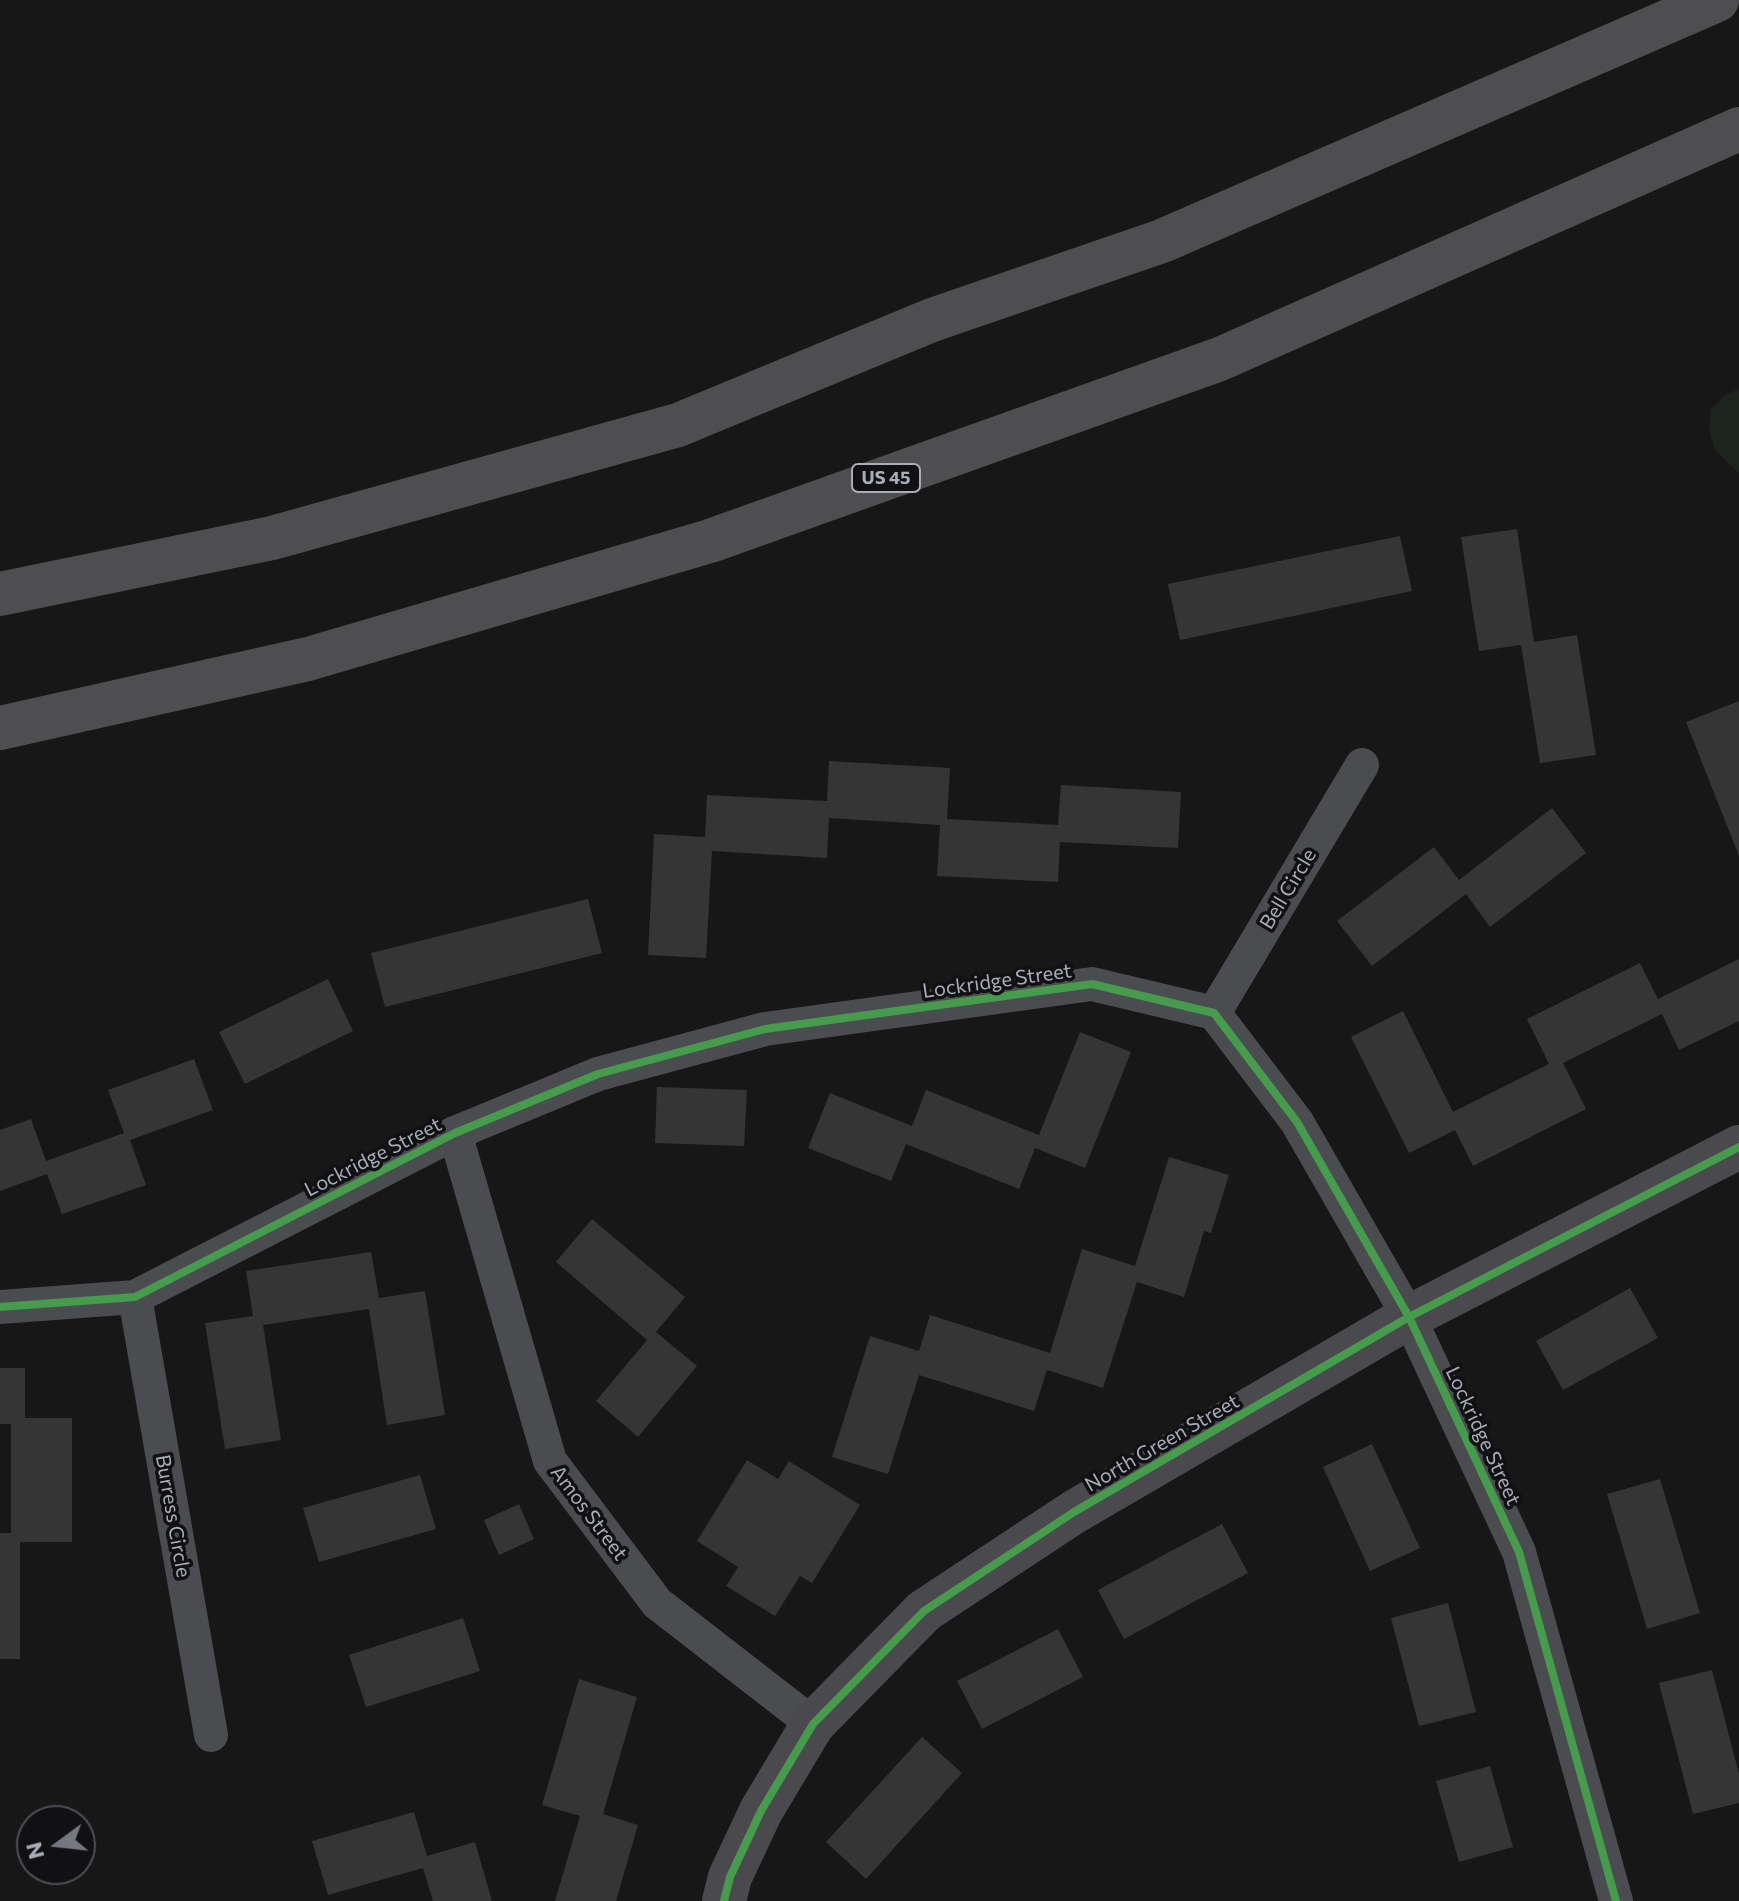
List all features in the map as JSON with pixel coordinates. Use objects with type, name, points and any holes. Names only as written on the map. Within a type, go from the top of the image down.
[{"type":"highway","points":[[0,594],[272,538],[678,425],[932,320],[1162,241],[1717,0]]},
{"type":"highway","name":"US 45","points":[[0,728],[308,659],[710,541],[1220,359],[1739,129]]},
{"type":"street","name":"Bell Circle","points":[[1214,1013],[1362,765]]},
{"type":"street","name":"Lockridge Street","points":[[0,1307],[135,1297],[455,1133],[598,1074],[765,1029],[1092,984],[1214,1013],[1297,1122],[1409,1317],[1519,1552],[1616,1901]]},
{"type":"street","name":"Amos Street","points":[[455,1133],[550,1461],[657,1603],[813,1724]]},
{"type":"street","name":"North Green Street","points":[[724,1901],[730,1877],[761,1811],[813,1724],[924,1611],[1074,1512],[1409,1317],[1739,1147]]},
{"type":"street","name":"Burress Circle","points":[[135,1297],[211,1735]]},
{"type":"shaded area","points":[[1739,389],[1739,473],[1716,451],[1709,432],[1711,409],[1724,396]]},
{"type":"building","points":[[1517,529],[1534,642],[1577,635],[1596,755],[1540,763],[1521,645],[1479,651],[1461,537]]},
{"type":"building","points":[[1400,536],[1412,591],[1180,640],[1168,584]]},
{"type":"building","points":[[1739,701],[1739,856],[1686,722]]},
{"type":"building","points":[[829,761],[950,768],[947,819],[1058,825],[1061,785],[1181,792],[1178,848],[1060,842],[1058,882],[937,876],[940,825],[829,818],[827,858],[712,851],[706,958],[648,955],[654,834],[705,837],[707,795],[827,801]]},
{"type":"building","points":[[1552,808],[1586,853],[1490,927],[1466,894],[1372,966],[1337,921],[1434,847],[1459,880]]},
{"type":"building","points":[[588,899],[602,953],[385,1007],[371,953]]},
{"type":"building","points":[[1739,959],[1739,1021],[1679,1050],[1662,1014],[1563,1063],[1586,1109],[1473,1166],[1455,1130],[1409,1153],[1351,1037],[1403,1011],[1453,1112],[1549,1064],[1527,1019],[1640,963],[1658,999]]},
{"type":"building","points":[[328,979],[353,1031],[245,1084],[219,1032]]},
{"type":"building","points":[[1080,1032],[1131,1052],[1085,1168],[1035,1148],[1019,1189],[906,1144],[891,1181],[808,1148],[830,1093],[912,1126],[926,1090],[1039,1135]]},
{"type":"building","points":[[194,1059],[213,1110],[130,1140],[146,1185],[62,1214],[47,1174],[0,1191],[0,1130],[31,1119],[46,1161],[124,1133],[108,1090]]},
{"type":"building","points":[[657,1087],[747,1090],[744,1146],[655,1143]]},
{"type":"building","points":[[1169,1157],[1229,1175],[1211,1233],[1204,1231],[1184,1297],[1137,1282],[1103,1388],[1047,1370],[1034,1411],[919,1375],[888,1474],[832,1457],[870,1336],[919,1351],[930,1315],[1050,1353],[1082,1249],[1135,1266]]},
{"type":"building","points":[[592,1219],[685,1297],[656,1332],[697,1366],[638,1437],[596,1401],[647,1340],[556,1262]]},
{"type":"building","points":[[371,1252],[379,1298],[425,1291],[445,1415],[387,1425],[369,1309],[263,1325],[281,1440],[225,1449],[205,1323],[253,1316],[246,1271]]},
{"type":"building","points":[[1630,1288],[1658,1338],[1563,1390],[1536,1341]]},
{"type":"building","points":[[0,1368],[25,1368],[25,1418],[72,1418],[72,1542],[20,1542],[20,1659],[0,1659],[0,1533],[11,1533],[11,1424],[0,1424]]},
{"type":"building","points":[[1372,1444],[1420,1548],[1370,1571],[1323,1467]]},
{"type":"building","points":[[747,1460],[778,1479],[789,1461],[860,1505],[812,1583],[800,1576],[775,1616],[726,1586],[738,1567],[697,1541]]},
{"type":"building","points":[[420,1475],[436,1529],[319,1562],[303,1508]]},
{"type":"building","points":[[1660,1479],[1700,1613],[1647,1629],[1607,1494]]},
{"type":"building","points":[[519,1504],[534,1539],[499,1555],[484,1520]]},
{"type":"building","points":[[1222,1524],[1248,1573],[1124,1639],[1098,1590]]},
{"type":"building","points":[[1448,1603],[1476,1712],[1419,1726],[1391,1618]]},
{"type":"building","points":[[463,1618],[480,1671],[366,1707],[349,1655]]},
{"type":"building","points":[[1058,1629],[1083,1677],[982,1729],[957,1681]]},
{"type":"building","points":[[1712,1670],[1739,1774],[1739,1803],[1693,1814],[1659,1683]]},
{"type":"building","points":[[579,1679],[637,1697],[603,1814],[638,1825],[616,1901],[555,1901],[580,1816],[542,1805]]},
{"type":"building","points":[[922,1737],[962,1773],[866,1879],[826,1842]]},
{"type":"building","points":[[1490,1766],[1513,1847],[1459,1862],[1436,1781]]},
{"type":"building","points":[[414,1812],[427,1856],[475,1842],[492,1901],[433,1901],[423,1868],[328,1895],[312,1841]]},
{"type":"cycle path","points":[[0,1307],[135,1297],[455,1133],[598,1074],[765,1029],[1092,984],[1214,1013],[1297,1122],[1409,1317],[1519,1552],[1616,1901]]},
{"type":"cycle path","points":[[724,1901],[730,1877],[761,1811],[813,1724],[924,1611],[1074,1512],[1409,1317],[1739,1147]]}]
